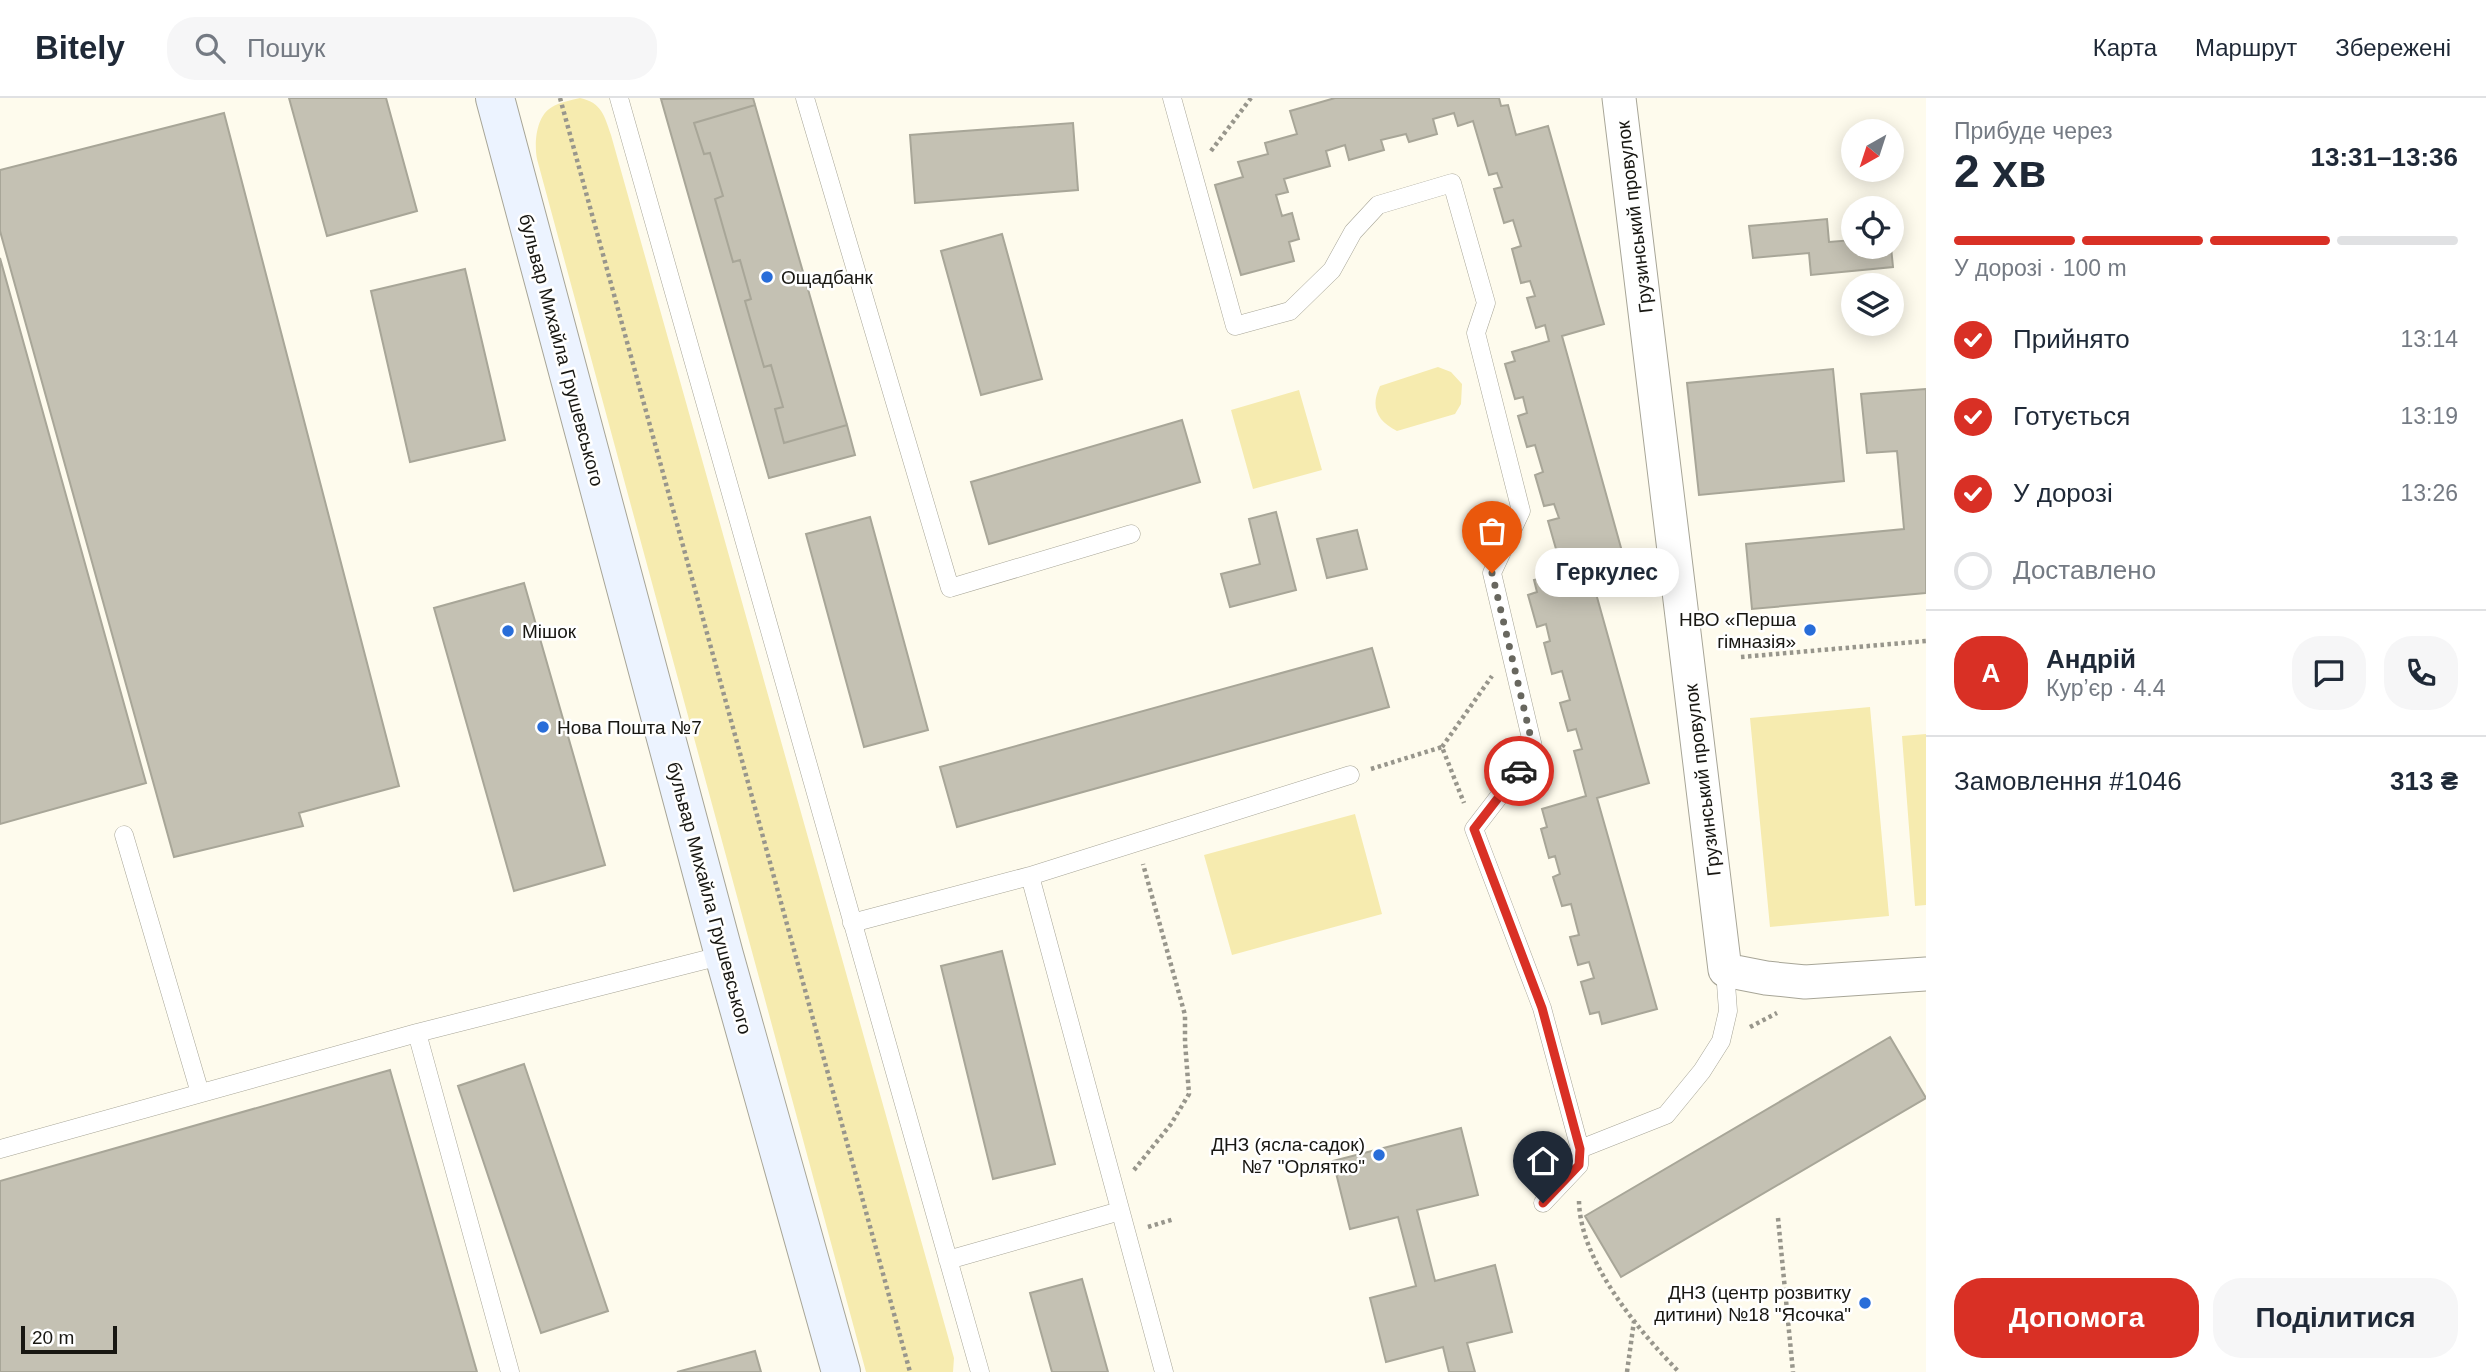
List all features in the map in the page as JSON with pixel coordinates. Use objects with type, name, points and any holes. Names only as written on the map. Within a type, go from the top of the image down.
[{"type":"main road","name":"бульвар Михайла Грушевського","points":[[495,98],[724,955],[841,1372]]},
{"type":"street","name":"Грузинський провулок","points":[[1619,98],[1725,970]]},
{"type":"street","points":[[1725,970],[1805,982],[1926,974]]},
{"type":"lane","points":[[619,98],[979,1372]]},
{"type":"lane","points":[[805,98],[950,588],[1131,534]]},
{"type":"lane","points":[[1172,98],[1235,326],[1290,311],[1332,270],[1353,232],[1378,205],[1452,183],[1486,303],[1476,333],[1521,510],[1492,573],[1534,751],[1474,829],[1542,1008],[1580,1157]]},
{"type":"lane","points":[[852,922],[1030,876],[1350,775]]},
{"type":"lane","points":[[124,835],[200,1093]]},
{"type":"lane","points":[[1030,876],[1164,1372]]},
{"type":"lane","points":[[0,1149],[417,1032],[724,955]]},
{"type":"lane","points":[[1543,1203],[1580,1157],[1666,1115],[1702,1071],[1721,1041],[1726,1021],[1728,1011],[1725,970]]},
{"type":"lane","points":[[417,1032],[510,1372]]},
{"type":"lane","points":[[948,1260],[1121,1211]]},
{"type":"path","points":[[560,98],[910,1372]]},
{"type":"path","points":[[1193,174],[1251,98]]},
{"type":"path","points":[[1741,657],[1926,641]]},
{"type":"path","points":[[1350,775],[1442,747],[1511,651]]},
{"type":"path","points":[[1442,747],[1474,829]]},
{"type":"path","points":[[1115,1193],[1171,1124],[1189,1094],[1185,1016],[1137,844]]},
{"type":"path","points":[[1580,1157],[1580,1218],[1598,1266],[1634,1320],[1679,1372]]},
{"type":"path","points":[[1778,1218],[1793,1372]]},
{"type":"path","points":[[1627,1372],[1634,1320]]},
{"type":"shaded area","points":[[580,98],[598,107],[611,135],[954,1358],[953,1372],[866,1372],[537,159],[536,138],[542,117],[555,105]]},
{"type":"shaded area","points":[[1438,367],[1451,372],[1462,384],[1461,404],[1455,414],[1397,431],[1380,418],[1376,400],[1380,386]]},
{"type":"shaded area","points":[[1299,390],[1322,470],[1253,489],[1231,410]]},
{"type":"shaded area","points":[[1870,707],[1889,916],[1770,927],[1750,718]]},
{"type":"shaded area","points":[[1926,734],[1926,905],[1915,906],[1902,736]]},
{"type":"shaded area","points":[[1355,814],[1382,914],[1232,955],[1204,855]]},
{"type":"building","points":[[289,98],[386,98],[417,211],[327,236]]},
{"type":"building","points":[[753,98],[755,105],[694,123],[704,154],[710,153],[723,196],[715,199],[733,262],[740,260],[751,299],[745,301],[764,367],[771,365],[783,407],[775,409],[784,443],[847,425],[855,455],[769,478],[661,99]]},
{"type":"building","points":[[1335,98],[1499,98],[1501,106],[1508,105],[1516,135],[1548,126],[1604,324],[1562,336],[1623,555],[1588,565],[1649,783],[1597,798],[1657,1009],[1602,1024],[1599,1012],[1590,1014],[1581,982],[1594,978],[1589,962],[1578,965],[1570,937],[1579,935],[1571,904],[1562,906],[1553,877],[1560,874],[1555,856],[1549,858],[1541,829],[1547,827],[1542,809],[1586,796],[1574,751],[1582,749],[1576,729],[1568,731],[1560,703],[1570,700],[1562,671],[1552,674],[1544,643],[1550,641],[1546,624],[1537,627],[1528,595],[1537,592],[1534,580],[1569,571],[1564,554],[1558,556],[1548,521],[1559,518],[1554,504],[1544,506],[1535,475],[1543,472],[1535,445],[1527,447],[1518,416],[1527,413],[1523,397],[1515,399],[1505,364],[1515,361],[1512,352],[1549,341],[1545,325],[1536,328],[1527,298],[1535,296],[1530,281],[1521,283],[1512,249],[1521,246],[1513,220],[1504,223],[1494,189],[1502,187],[1497,173],[1489,175],[1473,121],[1458,126],[1454,113],[1433,119],[1437,134],[1409,142],[1406,134],[1381,140],[1384,150],[1349,160],[1345,145],[1326,151],[1330,166],[1284,179],[1288,192],[1276,195],[1282,216],[1292,213],[1299,239],[1289,242],[1294,261],[1241,275],[1215,185],[1243,177],[1238,162],[1268,154],[1265,143],[1297,134],[1290,111]]},
{"type":"building","points":[[755,105],[847,425],[784,443],[775,409],[783,407],[771,365],[764,367],[745,301],[751,299],[740,260],[733,262],[715,199],[723,196],[710,153],[704,154],[694,123]]},
{"type":"building","points":[[224,113],[399,786],[299,813],[303,826],[174,857],[0,231],[0,170]]},
{"type":"building","points":[[1073,123],[1078,190],[915,203],[910,135]]},
{"type":"building","points":[[1827,219],[1829,242],[1841,241],[1841,259],[1892,259],[1893,267],[1811,275],[1809,253],[1753,258],[1749,226]]},
{"type":"building","points":[[1002,234],[1042,379],[981,395],[941,251]]},
{"type":"building","points":[[0,258],[146,783],[0,824]]},
{"type":"building","points":[[465,269],[505,440],[410,462],[371,291]]},
{"type":"building","points":[[1833,369],[1844,481],[1699,495],[1687,383]]},
{"type":"building","points":[[1926,389],[1926,593],[1752,609],[1746,544],[1904,529],[1897,451],[1867,453],[1861,394]]},
{"type":"building","points":[[1182,420],[1200,482],[989,544],[971,482]]},
{"type":"building","points":[[1276,512],[1296,590],[1230,607],[1221,574],[1260,564],[1249,519]]},
{"type":"building","points":[[870,517],[928,730],[864,747],[806,534]]},
{"type":"building","points":[[1357,530],[1367,569],[1327,578],[1317,539]]},
{"type":"building","points":[[524,583],[605,865],[514,891],[434,608]]},
{"type":"building","points":[[1372,648],[1389,707],[957,827],[940,767]]},
{"type":"building","points":[[1002,951],[1055,1164],[993,1179],[941,966]]},
{"type":"building","points":[[1890,1037],[1926,1098],[1621,1277],[1585,1216]]},
{"type":"building","points":[[524,1064],[608,1311],[541,1333],[458,1086]]},
{"type":"building","points":[[390,1070],[477,1372],[0,1372],[0,1181]]},
{"type":"building","points":[[1461,1128],[1478,1195],[1417,1210],[1435,1281],[1495,1265],[1512,1332],[1467,1343],[1475,1372],[1449,1372],[1443,1347],[1386,1362],[1370,1298],[1416,1286],[1398,1217],[1350,1229],[1333,1161]]},
{"type":"building","points":[[1082,1279],[1108,1372],[1052,1372],[1030,1293]]},
{"type":"building","points":[[755,1351],[761,1372],[677,1372]]},
{"type":"way so far","points":[[1492,573],[1534,751],[1519,771]]},
{"type":"place","name":"Ощадбанк","points":[[767,277]]},
{"type":"place","name":"Геркулес","points":[[1492,573]]},
{"type":"place","name":"НВО «Перша гімназія»","points":[[1810,630]]},
{"type":"place","name":"Мішок","points":[[508,631]]},
{"type":"place","name":"Нова Пошта №7","points":[[543,727]]},
{"type":"place","name":"ДНЗ (ясла-садок) №7 \"Орлятко\"","points":[[1379,1155]]},
{"type":"place","name":"ДНЗ (центр розвитку дитини) №18 \"Ясочка\"","points":[[1865,1303]]},
{"type":"route","points":[[1519,771],[1474,829],[1542,1008],[1580,1149],[1579,1165],[1543,1203]]}]
